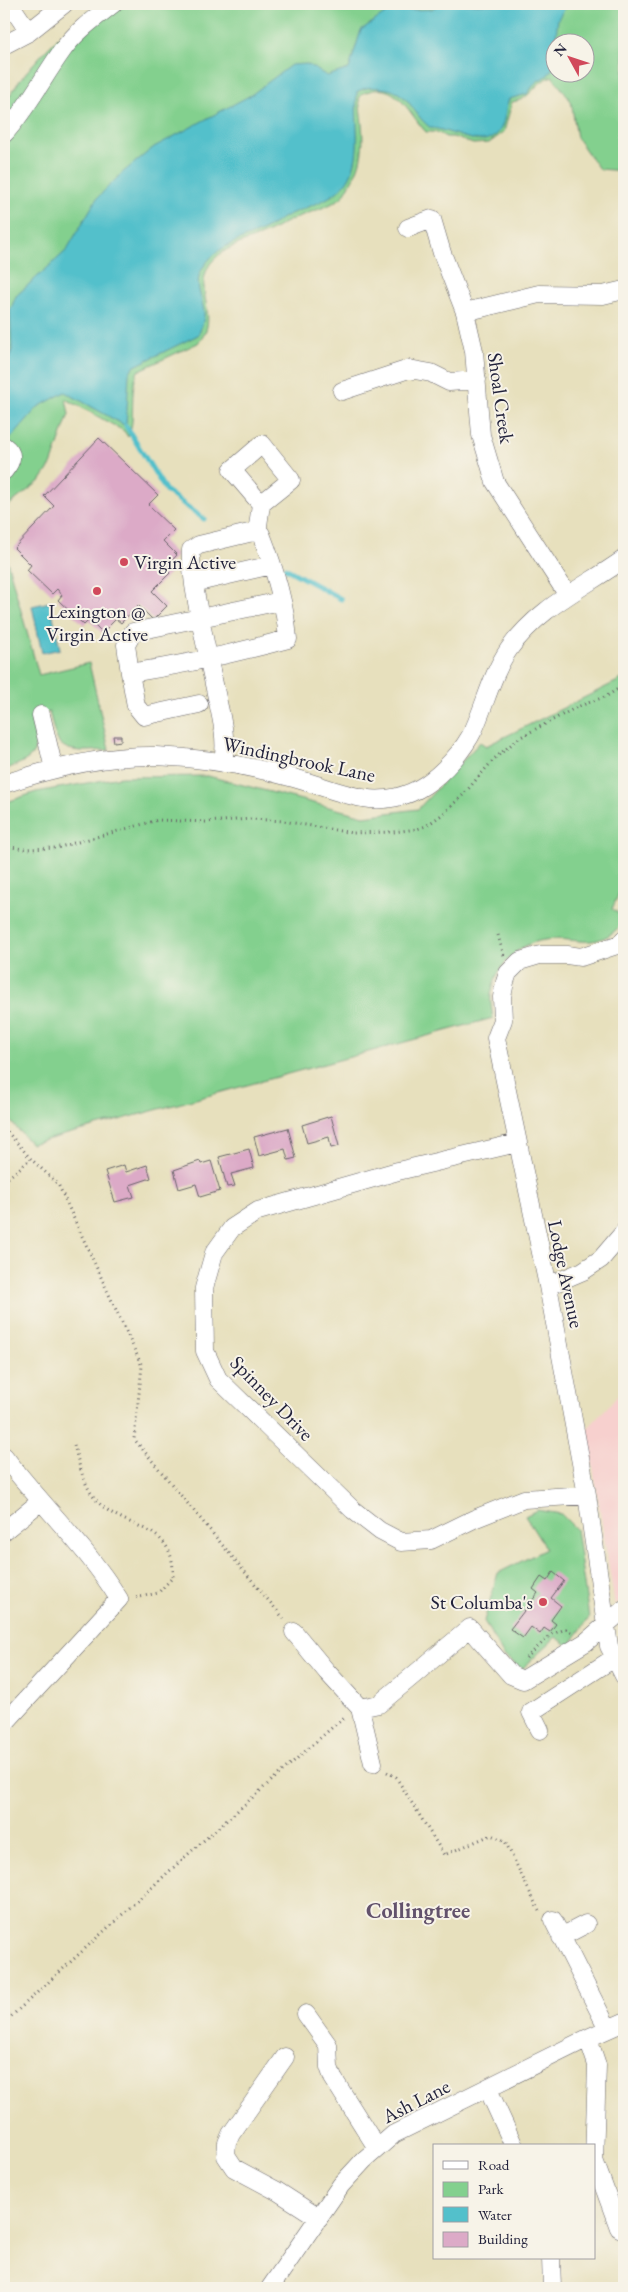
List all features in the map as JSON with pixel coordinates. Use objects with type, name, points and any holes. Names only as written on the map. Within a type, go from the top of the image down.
[{"type":"street","points":[[10,4],[29,32]]},
{"type":"street","points":[[4,45],[29,32],[64,4]]},
{"type":"street","points":[[4,134],[25,108],[67,45],[113,4]]},
{"type":"street","name":"Shoal Creek","points":[[408,228],[432,218],[442,253],[465,312],[474,351],[481,435],[495,482],[567,594]]},
{"type":"street","points":[[465,312],[539,294],[603,295],[624,290]]},
{"type":"street","points":[[342,391],[409,369],[431,373],[450,382],[476,380]]},
{"type":"street","points":[[4,471],[12,457],[6,447]]},
{"type":"street","points":[[257,533],[261,504]]},
{"type":"street","points":[[130,673],[208,658],[265,646],[288,639],[272,565],[261,534],[253,532],[199,545],[191,550],[190,562],[200,619],[208,658],[225,734],[223,762]]},
{"type":"street","name":"Windingbrook Lane","points":[[4,784],[54,769],[115,759],[155,756],[223,762],[289,776],[364,798],[396,798],[424,785],[450,763],[473,730],[491,682],[508,650],[531,622],[567,594],[624,559]]},
{"type":"street","points":[[194,584],[272,565]]},
{"type":"street","points":[[199,704],[144,716],[136,706],[126,646],[133,632],[281,601]]},
{"type":"street","points":[[41,715],[54,769]]},
{"type":"street","name":"Lodge Avenue","points":[[620,1667],[605,1623],[587,1495],[548,1286],[496,1038],[503,1020],[502,997],[508,973],[520,961],[540,956],[567,955],[581,957],[620,944],[624,939]]},
{"type":"street","name":"Spinney Drive","points":[[517,1143],[398,1171],[258,1211],[232,1228],[214,1253],[204,1288],[205,1351],[218,1379],[353,1510],[380,1531],[402,1542],[431,1540],[474,1519],[524,1499],[587,1495]]},
{"type":"street","points":[[548,1286],[583,1271],[601,1259],[624,1232]]},
{"type":"street","points":[[4,1456],[40,1502],[103,1572],[119,1599],[4,1724]]},
{"type":"street","points":[[4,1531],[40,1502]]},
{"type":"street","points":[[360,1708],[380,1704],[470,1628],[511,1675],[523,1680],[586,1642],[605,1623],[624,1609]]},
{"type":"street","points":[[294,1632],[360,1708],[373,1763]]},
{"type":"street","points":[[540,1730],[531,1712],[620,1667]]},
{"type":"street","points":[[552,1920],[608,2029]]},
{"type":"street","points":[[561,1937],[586,1924]]},
{"type":"street","points":[[306,2014],[328,2045],[329,2067],[333,2078],[377,2148]]},
{"type":"street","name":"Ash Lane","points":[[270,2288],[341,2185],[377,2148],[394,2134],[624,2022]]},
{"type":"street","points":[[588,2038],[597,2065],[595,2144]]},
{"type":"street","points":[[285,2057],[231,2134],[227,2143],[226,2156],[234,2168],[278,2191],[319,2218]]},
{"type":"street","points":[[488,2089],[513,2144]]},
{"type":"street","points":[[596,2165],[619,2228],[624,2230]]},
{"type":"street","points":[[551,2260],[552,2288]]},
{"type":"path","points":[[4,846],[24,849],[56,848],[147,822],[169,820],[205,822]]},
{"type":"path","points":[[4,1128],[31,1159],[58,1184],[142,1366],[134,1440],[294,1632]]},
{"type":"path","points":[[4,1181],[31,1159]]},
{"type":"path","points":[[74,1445],[85,1482],[94,1496],[106,1509],[147,1529],[162,1541],[174,1559],[173,1577],[158,1593],[146,1597],[119,1599]]},
{"type":"path","points":[[4,2023],[186,1856],[335,1724],[360,1708]]},
{"type":"path","points":[[373,1763],[396,1777],[444,1855],[491,1835],[505,1841],[541,1915],[552,1920]]},
{"type":"shaded area","points":[[624,1389],[624,1595],[615,1606],[587,1429]]},
{"type":"green space","points":[[99,4],[624,4],[624,171],[599,169],[577,138],[571,101],[557,82],[596,82],[596,32],[546,32],[546,79],[524,98],[512,102],[504,132],[489,143],[473,144],[453,137],[446,137],[437,132],[426,132],[400,99],[392,93],[384,90],[374,90],[362,94],[359,99],[363,132],[362,153],[356,173],[343,196],[331,204],[293,219],[233,247],[215,258],[205,274],[204,284],[208,314],[205,334],[198,343],[138,371],[133,388],[132,422],[128,437],[124,431],[66,399],[69,414],[51,465],[41,480],[4,509],[4,105],[23,76],[59,38]]},
{"type":"green space","points":[[4,550],[39,675],[89,663],[109,750],[80,751],[66,748],[54,733],[49,712],[31,718],[35,739],[34,752],[24,761],[4,770]]},
{"type":"green space","points":[[624,678],[624,893],[620,891],[612,909],[621,915],[624,922],[613,932],[593,941],[551,939],[539,941],[521,948],[501,968],[493,985],[491,1006],[493,1018],[31,1144],[4,1114],[4,803],[36,792],[121,777],[208,776],[364,816],[418,809],[480,742],[486,746]]},
{"type":"green space","points":[[537,1510],[561,1514],[576,1529],[589,1618],[569,1646],[556,1637],[522,1669],[503,1655],[484,1621],[498,1573],[546,1549],[525,1516]]},
{"type":"water","points":[[439,4],[567,4],[558,19],[556,32],[546,32],[546,76],[536,82],[527,94],[509,99],[502,126],[492,138],[475,140],[431,128],[404,98],[390,90],[365,88],[357,92],[357,152],[352,172],[347,181],[341,189],[325,200],[288,215],[265,229],[230,244],[208,261],[199,275],[198,281],[204,317],[198,335],[133,367],[129,373],[126,426],[65,392],[38,407],[4,446],[4,374],[12,350],[10,311],[16,296],[66,251],[97,198],[122,173],[154,147],[251,95],[291,65],[307,64],[327,76],[349,69],[361,30],[389,11],[432,9]]},
{"type":"water","points":[[50,602],[60,649],[42,653],[32,606]]},
{"type":"building","points":[[99,438],[158,495],[148,505],[174,530],[163,541],[177,555],[165,568],[170,573],[152,591],[167,606],[153,620],[138,605],[121,623],[116,619],[102,633],[89,620],[84,625],[58,600],[62,595],[57,589],[52,594],[27,570],[31,565],[14,548],[54,506],[44,496]]},
{"type":"building","points":[[113,736],[121,736],[121,741],[114,742]]},
{"type":"building","points":[[331,1116],[339,1146],[331,1148],[329,1137],[307,1143],[302,1125]]},
{"type":"building","points":[[288,1128],[296,1158],[288,1160],[285,1149],[259,1156],[254,1137]]},
{"type":"building","points":[[249,1149],[254,1168],[231,1174],[235,1186],[227,1187],[219,1157]]},
{"type":"building","points":[[200,1161],[201,1164],[211,1161],[220,1191],[200,1197],[196,1184],[179,1189],[174,1170]]},
{"type":"building","points":[[124,1165],[126,1172],[147,1165],[151,1178],[130,1185],[134,1197],[115,1202],[105,1171]]},
{"type":"building","name":"St Columba's","points":[[553,1572],[564,1581],[551,1598],[561,1606],[551,1620],[556,1624],[550,1632],[544,1628],[540,1634],[531,1627],[523,1638],[510,1629],[538,1593],[533,1589],[541,1577],[547,1581]]},
{"type":"waterway","points":[[126,426],[166,491],[204,519]]},
{"type":"waterway","points":[[285,568],[341,599]]},
{"type":"place","name":"Virgin Active","points":[[124,562]]},
{"type":"place","name":"Lexington @ Virgin Active","points":[[97,591]]},
{"type":"place","name":"St Columba's","points":[[543,1602]]},
{"type":"district","name":"Collingtree","points":[[418,1910]]}]
